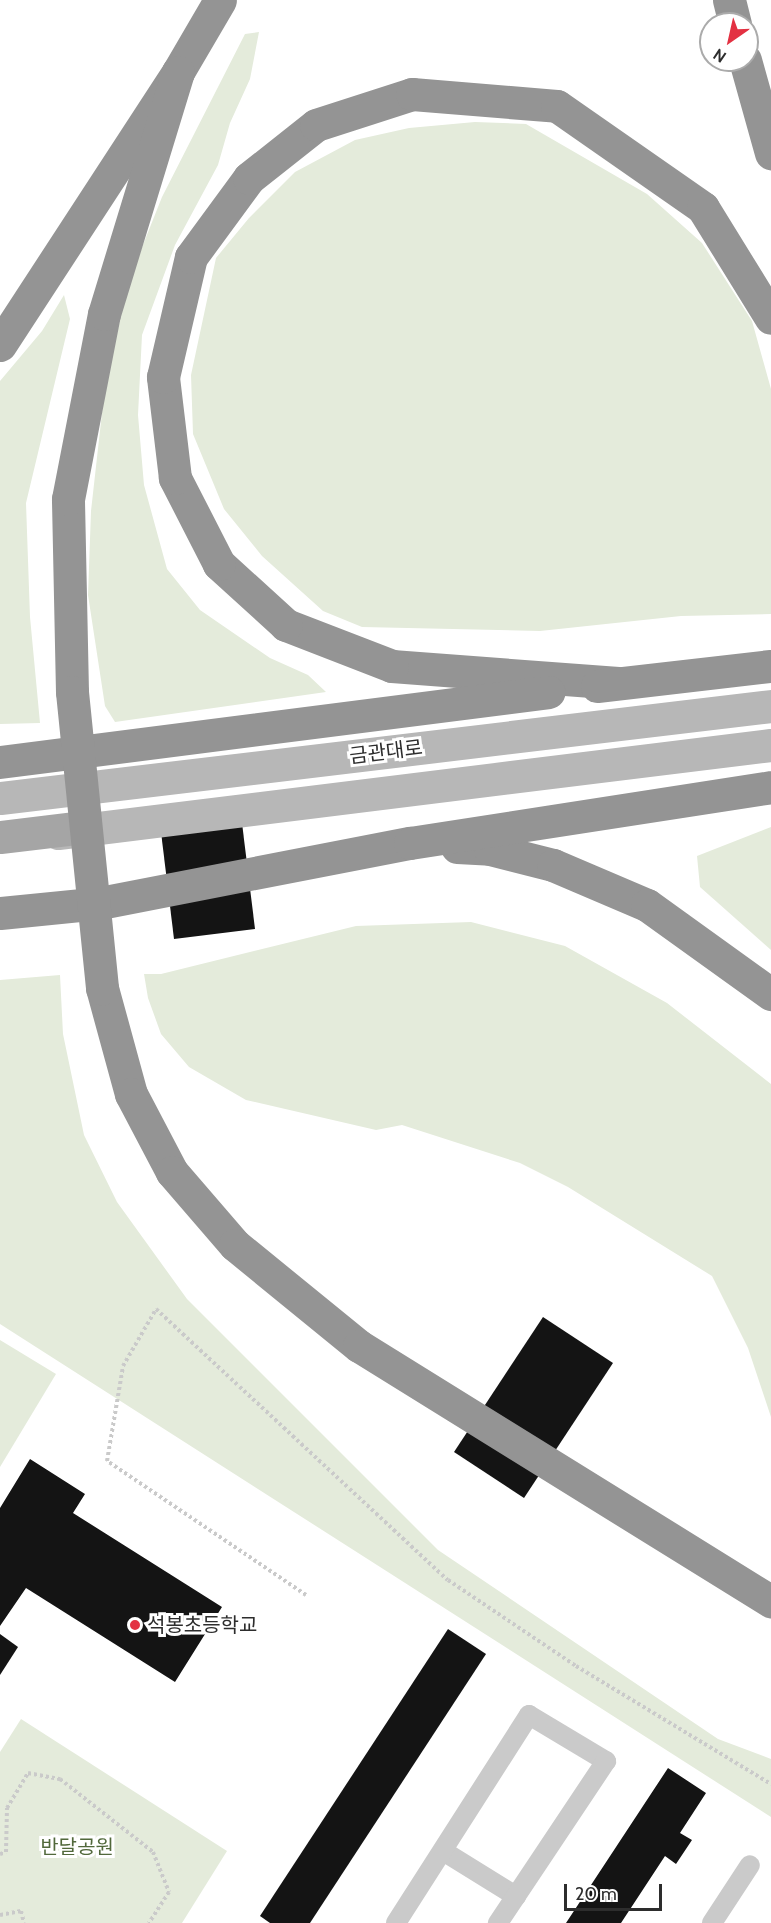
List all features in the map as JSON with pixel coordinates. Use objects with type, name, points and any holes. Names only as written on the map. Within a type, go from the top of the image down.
[{"type":"highway","points":[[0,345],[178,72],[220,0]]},
{"type":"highway","points":[[178,72],[104,314],[68,499],[72,692],[102,988],[131,1094],[172,1172],[236,1245],[359,1346],[771,1601]]},
{"type":"highway","points":[[748,72],[771,153]]},
{"type":"highway","points":[[618,683],[392,666],[286,625],[219,564],[175,478],[163,377],[191,257],[249,178],[316,125],[412,94],[558,106],[703,208],[771,318]]},
{"type":"highway","points":[[0,762],[618,683],[771,666]]},
{"type":"highway","points":[[0,913],[100,903],[410,843],[771,787]]},
{"type":"highway","points":[[410,843],[490,849],[554,865],[647,905],[771,994]]},
{"type":"main road","name":"금관대로","points":[[0,798],[771,706]]},
{"type":"main road","name":"금관대로","points":[[0,837],[771,745]]},
{"type":"main road","points":[[0,850],[75,828]]},
{"type":"lane","points":[[396,1923],[529,1715],[606,1761],[498,1923]]},
{"type":"lane","points":[[443,1851],[516,1896]]},
{"type":"lane","points":[[712,1923],[750,1865]]},
{"type":"path","points":[[306,1595],[107,1461],[123,1366],[156,1309],[448,1580],[576,1666],[771,1784]]},
{"type":"path","points":[[0,1854],[6,1852],[8,1808],[28,1773],[60,1779],[153,1852],[169,1892],[149,1923]]},
{"type":"path","points":[[0,1915],[21,1911],[24,1923]]},
{"type":"green space","points":[[259,32],[250,79],[230,123],[218,165],[175,245],[142,335],[138,415],[144,485],[167,569],[200,610],[270,658],[308,675],[326,692],[115,722],[105,706],[88,595],[91,511],[105,386],[129,280],[162,197],[245,34]]},
{"type":"green space","points":[[475,122],[526,124],[647,194],[702,243],[752,321],[771,389],[771,614],[681,616],[540,631],[362,627],[323,611],[262,556],[224,509],[193,434],[191,375],[216,258],[249,218],[295,172],[355,140],[409,128]]},
{"type":"green space","points":[[64,295],[70,319],[26,503],[30,617],[40,723],[0,724],[0,381],[42,331]]},
{"type":"green space","points":[[771,827],[771,950],[700,887],[697,856]]},
{"type":"green space","points":[[471,922],[565,946],[667,1003],[771,1084],[771,1417],[748,1348],[712,1276],[568,1187],[520,1163],[402,1125],[376,1130],[246,1100],[189,1067],[161,1034],[148,998],[144,974],[161,974],[356,926]]},
{"type":"green space","points":[[60,975],[63,1034],[84,1135],[117,1202],[187,1299],[438,1550],[718,1739],[771,1759],[771,1817],[0,1324],[0,980]]},
{"type":"green space","points":[[0,1340],[56,1374],[0,1467]]},
{"type":"green space","name":"반달공원","points":[[21,1719],[227,1851],[182,1923],[0,1923],[0,1752]]},
{"type":"building","points":[[242,823],[255,929],[174,939],[161,832]]},
{"type":"building","points":[[543,1317],[613,1363],[524,1498],[454,1452]]},
{"type":"building","points":[[30,1459],[85,1494],[73,1513],[222,1607],[175,1682],[26,1588],[0,1626],[0,1508]]},
{"type":"building","points":[[448,1629],[486,1654],[310,1923],[270,1923],[260,1916]]},
{"type":"building","points":[[0,1634],[18,1647],[0,1675]]},
{"type":"building","points":[[668,1768],[706,1793],[680,1833],[692,1840],[676,1864],[665,1856],[621,1923],[566,1923]]},
{"type":"place","name":"석봉초등학교","points":[[135,1625]]}]
